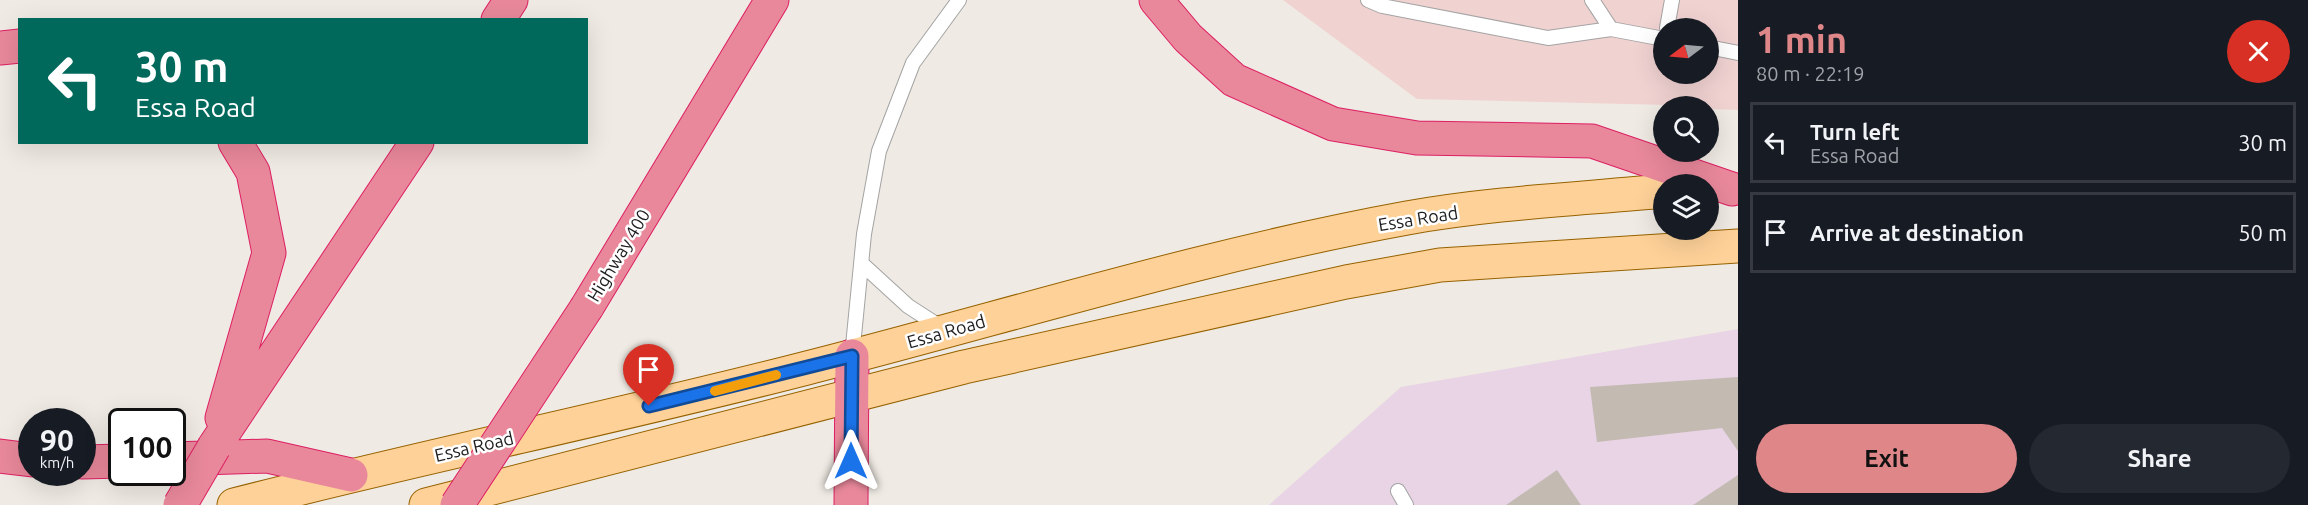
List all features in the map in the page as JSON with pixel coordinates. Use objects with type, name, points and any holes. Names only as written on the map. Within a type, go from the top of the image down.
[{"type":"highway","points":[[499,18],[512,0]]},
{"type":"highway","name":"Highway 400","points":[[457,505],[587,307],[772,0]]},
{"type":"highway","points":[[1156,0],[1188,38],[1234,80],[1333,124],[1417,138],[1592,141],[1726,189]]},
{"type":"highway","points":[[0,48],[18,46]]},
{"type":"highway","points":[[214,447],[269,253],[254,172],[236,144]]},
{"type":"highway","points":[[180,505],[214,447],[416,144]]},
{"type":"highway","points":[[851,505],[852,356]]},
{"type":"highway","points":[[0,456],[18,458]]},
{"type":"highway","points":[[186,459],[267,456],[351,475]]},
{"type":"main road","name":"Essa Road","points":[[234,505],[351,475],[695,396],[1207,262],[1412,217],[1653,192]]},
{"type":"main road","points":[[426,505],[851,396],[1211,310],[1440,265],[1738,246]]},
{"type":"lane","points":[[852,356],[864,234],[879,151],[914,63],[959,0]]},
{"type":"lane","points":[[1368,0],[1382,6],[1548,38],[1611,29],[1653,37]]},
{"type":"lane","points":[[1592,0],[1611,29]]},
{"type":"lane","points":[[1668,18],[1672,0]]},
{"type":"lane","points":[[1719,49],[1738,53]]},
{"type":"lane","points":[[861,263],[908,306],[946,330]]},
{"type":"lane","points":[[1398,491],[1406,505]]},
{"type":"shaded area","points":[[1283,0],[1738,0],[1738,110],[1719,109],[1719,96],[1653,96],[1653,105],[1417,99]]},
{"type":"shaded area","points":[[1738,329],[1738,505],[1269,505],[1401,387]]},
{"type":"building","points":[[1738,377],[1738,451],[1722,428],[1597,442],[1590,387]]},
{"type":"building","points":[[1557,470],[1581,505],[1506,505]]},
{"type":"building","points":[[1738,475],[1738,505],[1693,505]]},
{"type":"slow traffic","points":[[715,391],[776,375]]},
{"type":"route","points":[[649,406],[852,356],[851,461]]}]
